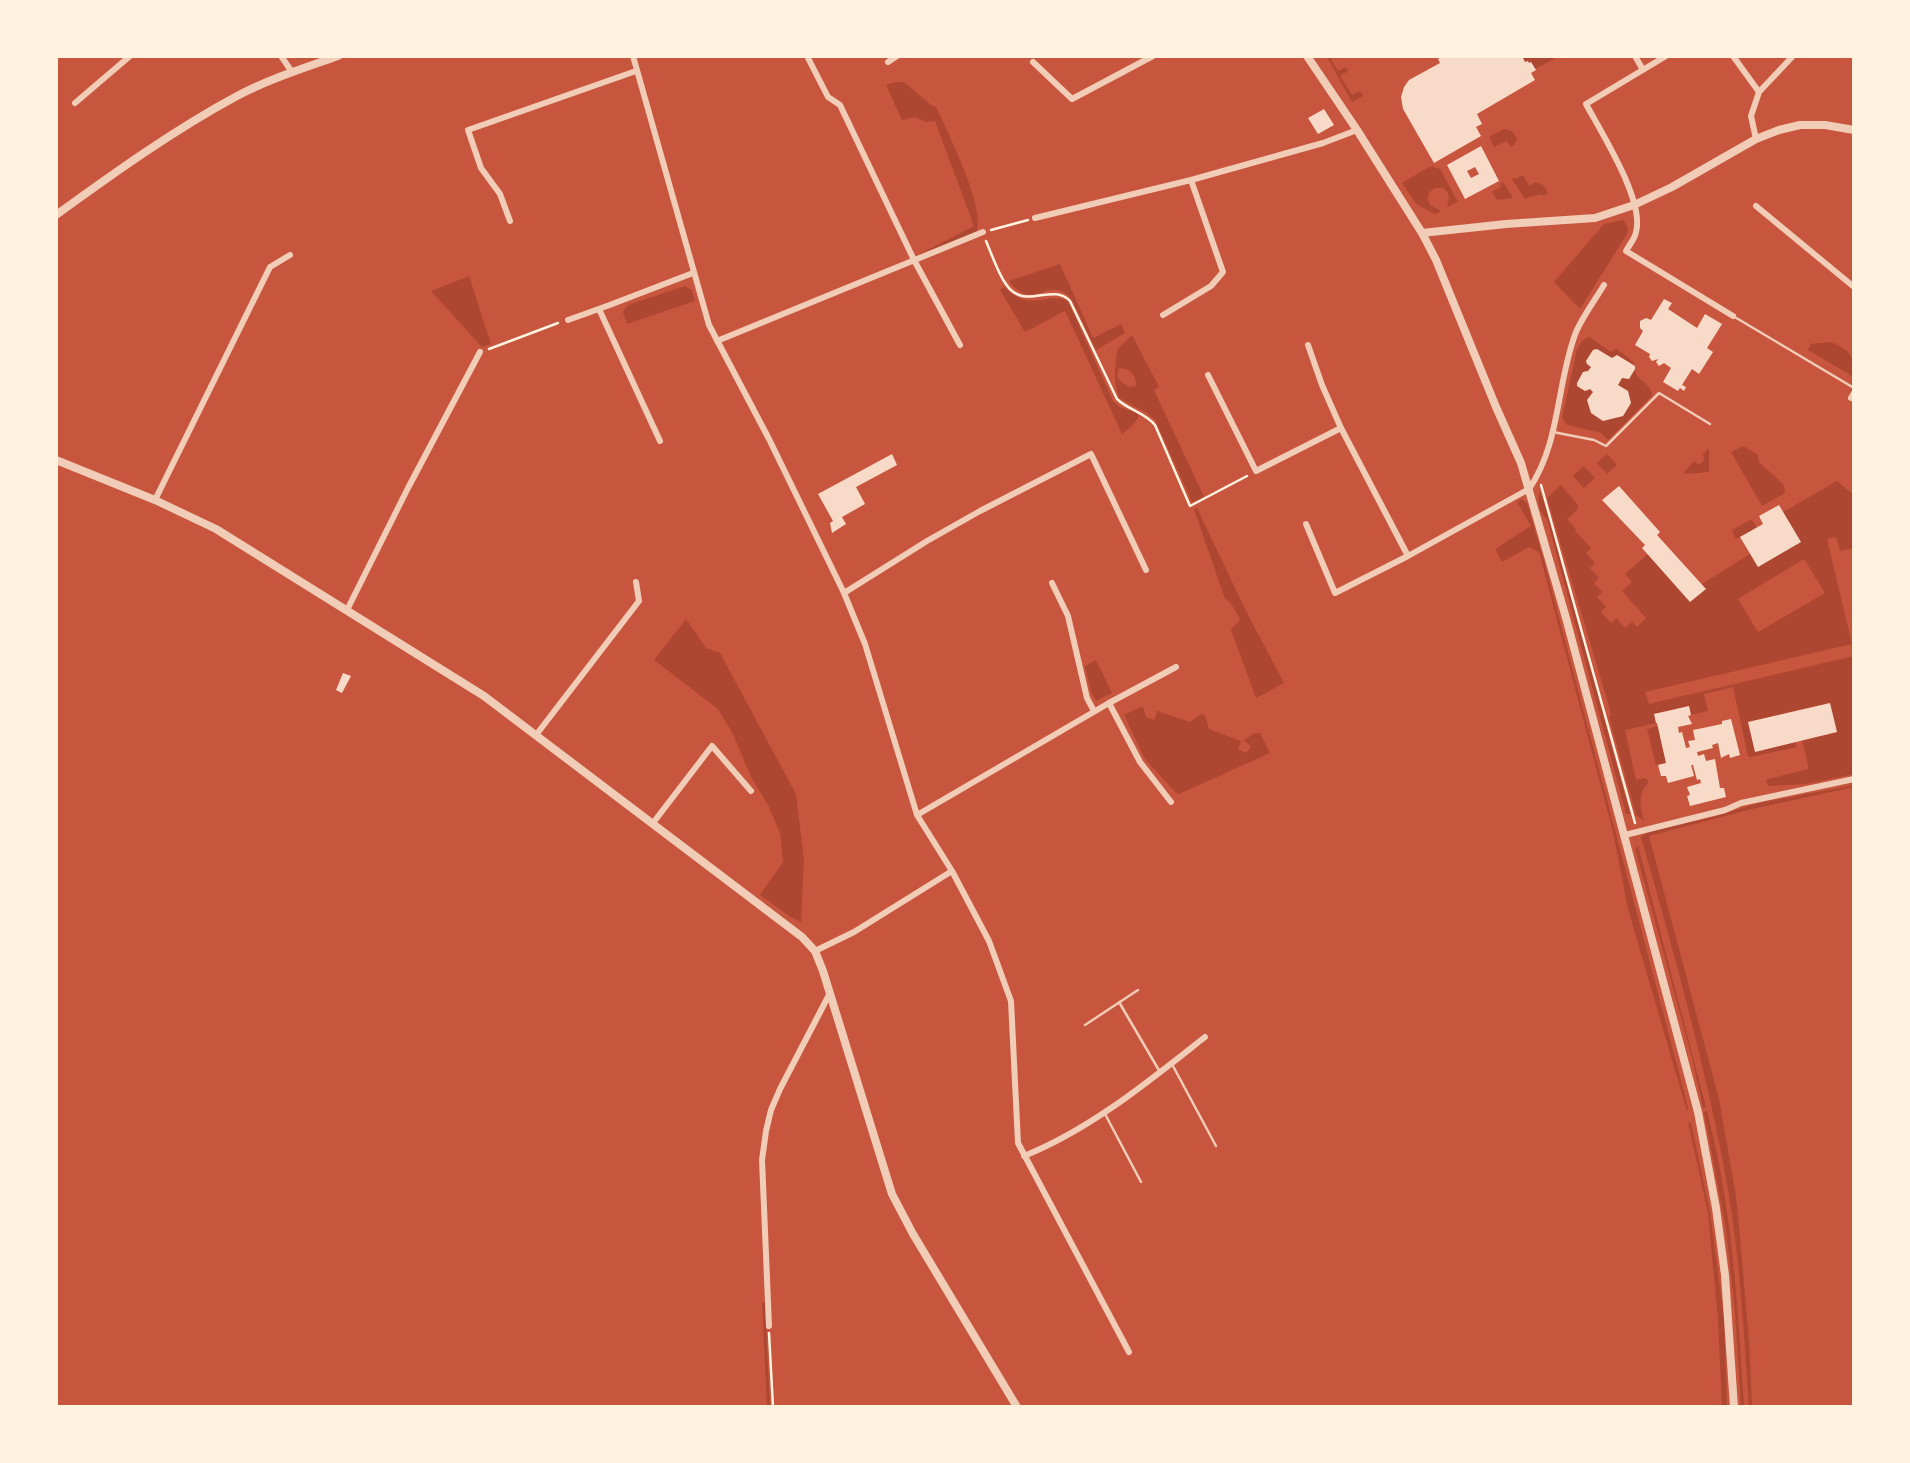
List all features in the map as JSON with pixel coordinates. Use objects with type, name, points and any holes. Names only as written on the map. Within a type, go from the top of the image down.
[{"type":"street","points":[[75,103],[130,56]]},
{"type":"street","points":[[281,56],[292,72]]},
{"type":"street","points":[[56,215],[207,113],[239,95],[338,56]]},
{"type":"street","points":[[633,56],[709,325],[845,593],[864,644],[917,815],[952,870],[989,941],[1011,1001],[1018,1143],[1129,1352]]},
{"type":"street","points":[[807,56],[828,97],[840,105],[914,260],[960,345]]},
{"type":"street","points":[[888,62],[897,56]]},
{"type":"street","points":[[1033,62],[1072,99],[1153,56]]},
{"type":"street","points":[[1307,56],[1422,233],[1436,260],[1521,463],[1566,618],[1698,1112],[1725,1275],[1734,1407]]},
{"type":"street","points":[[1635,56],[1643,70]]},
{"type":"street","points":[[1666,56],[1586,104],[1626,179],[1634,205],[1637,228],[1626,251],[1733,316]]},
{"type":"street","points":[[1733,56],[1759,92]]},
{"type":"street","points":[[1756,139],[1751,116],[1759,92],[1793,56]]},
{"type":"street","points":[[510,221],[500,194],[481,169],[468,130],[636,71]]},
{"type":"street","points":[[1422,233],[1595,218],[1634,205],[1672,187],[1756,139],[1779,130],[1800,125],[1825,125],[1854,130]]},
{"type":"street","points":[[1035,218],[1191,180],[1323,143],[1357,130]]},
{"type":"street","points":[[1163,315],[1211,286],[1223,272],[1191,180]]},
{"type":"street","points":[[1756,206],[1854,287]]},
{"type":"street","points":[[717,341],[983,232]]},
{"type":"street","points":[[155,500],[270,267],[290,254]]},
{"type":"street","points":[[568,320],[693,273]]},
{"type":"street","points":[[1306,524],[1335,593],[1529,489],[1549,451],[1577,332],[1604,285]]},
{"type":"street","points":[[599,309],[660,441]]},
{"type":"street","points":[[1308,345],[1340,428],[1408,556]]},
{"type":"street","points":[[347,610],[480,352]]},
{"type":"street","points":[[1208,374],[1256,471],[1340,428]]},
{"type":"street","points":[[845,593],[980,511],[1091,454],[1146,570]]},
{"type":"street","points":[[56,460],[155,500],[224,533],[484,696],[802,937],[815,951],[830,993],[892,1194],[1015,1405]]},
{"type":"street","points":[[536,735],[639,601],[636,582]]},
{"type":"street","points":[[1052,583],[1068,616],[1087,698],[1094,711]]},
{"type":"street","points":[[917,815],[1094,711],[1177,667]]},
{"type":"street","points":[[1109,703],[1140,762],[1171,802]]},
{"type":"street","points":[[653,823],[712,746],[751,791]]},
{"type":"street","points":[[1625,835],[1725,810],[1741,803],[1854,779]]},
{"type":"street","points":[[815,951],[854,932],[952,870]]},
{"type":"street","points":[[769,1326],[762,1160],[766,1131],[780,1088],[830,993]]},
{"type":"street","points":[[1024,1156],[1044,1148],[1104,1112],[1205,1037]]},
{"type":"lane","points":[[1733,316],[1854,388]]},
{"type":"lane","points":[[1553,432],[1594,440],[1606,446],[1659,393],[1710,424]]},
{"type":"lane","points":[[1085,1025],[1138,989]]},
{"type":"lane","points":[[1119,1002],[1160,1072]]},
{"type":"lane","points":[[1171,1063],[1216,1146]]},
{"type":"lane","points":[[1104,1112],[1141,1182]]},
{"type":"path","points":[[1035,218],[983,232],[1003,279],[1013,292],[1029,297],[1058,294],[1067,297],[1116,399],[1124,406],[1145,415],[1154,425],[1191,506],[1256,471]]},
{"type":"path","points":[[480,352],[568,320]]},
{"type":"path","points":[[1538,475],[1637,832]]},
{"type":"path","points":[[769,1326],[773,1407]]},
{"type":"shaded area","points":[[1335,56],[1331,59],[1338,71],[1346,67],[1348,71],[1340,76],[1352,95],[1360,91],[1363,96],[1352,102],[1327,57]]},
{"type":"shaded area","points":[[1522,56],[1550,56],[1554,59],[1535,69],[1531,62],[1525,62]]},
{"type":"shaded area","points":[[904,82],[936,107],[971,189],[978,222],[976,233],[918,255],[974,226],[935,121],[926,122],[916,117],[902,120],[886,85]]},
{"type":"shaded area","points":[[1504,129],[1512,131],[1518,140],[1511,147],[1507,141],[1494,147],[1489,137]]},
{"type":"shaded area","points":[[1431,166],[1440,169],[1458,202],[1447,207],[1447,192],[1443,188],[1435,188],[1428,198],[1430,205],[1441,211],[1435,214],[1416,204],[1402,183]]},
{"type":"shaded area","points":[[1523,175],[1529,186],[1535,182],[1543,185],[1548,193],[1525,199],[1512,179]]},
{"type":"shaded area","points":[[1503,182],[1513,198],[1497,200],[1492,192],[1501,187]]},
{"type":"shaded area","points":[[1623,220],[1628,228],[1627,234],[1580,309],[1554,282],[1604,224]]},
{"type":"shaded area","points":[[1060,264],[1093,338],[1121,324],[1125,333],[1096,350],[1071,298],[1055,290],[1026,294],[1009,281]]},
{"type":"shaded area","points":[[469,276],[491,344],[482,347],[431,291]]},
{"type":"shaded area","points":[[685,286],[692,290],[695,301],[627,324],[623,312],[628,305]]},
{"type":"shaded area","points":[[1004,287],[1014,295],[1030,301],[1051,298],[1068,301],[1113,401],[1139,416],[1132,426],[1122,434],[1065,311],[1025,332],[1000,290]]},
{"type":"shaded area","points":[[1132,335],[1159,387],[1154,390],[1204,497],[1192,502],[1155,420],[1119,398],[1115,381],[1117,350]],"holes":[[[1119,368],[1134,375],[1136,386],[1129,387],[1121,382],[1117,376]]]},
{"type":"shaded area","points":[[1589,337],[1611,352],[1616,348],[1635,366],[1617,355],[1612,358],[1597,349],[1593,350],[1586,361],[1591,367],[1583,372],[1577,383],[1577,386],[1585,391],[1590,389],[1593,392],[1587,400],[1591,413],[1603,421],[1623,416],[1631,403],[1628,392],[1618,385],[1622,378],[1629,379],[1635,369],[1647,384],[1652,396],[1608,440],[1601,433],[1567,425],[1562,418],[1577,349],[1582,341]]},
{"type":"shaded area","points":[[1830,342],[1842,348],[1852,358],[1854,377],[1808,350],[1811,344]]},
{"type":"shaded area","points":[[1743,446],[1757,454],[1759,462],[1784,485],[1785,493],[1762,506],[1731,452]]},
{"type":"shaded area","points":[[1709,448],[1709,472],[1686,474],[1684,472],[1694,461],[1699,465],[1704,460],[1703,454]]},
{"type":"shaded area","points":[[1607,454],[1617,465],[1607,474],[1597,463]]},
{"type":"shaded area","points":[[1584,466],[1595,478],[1584,488],[1573,476]]},
{"type":"shaded area","points":[[1837,481],[1854,495],[1854,548],[1840,551],[1836,537],[1827,539],[1852,644],[1645,692],[1649,704],[1854,656],[1854,774],[1806,784],[1768,786],[1768,779],[1809,769],[1802,740],[1837,732],[1830,703],[1748,722],[1755,751],[1795,742],[1797,747],[1750,757],[1733,687],[1704,694],[1708,711],[1691,715],[1689,706],[1654,714],[1656,723],[1625,730],[1636,780],[1645,778],[1649,782],[1640,800],[1644,821],[1636,815],[1609,717],[1611,715],[1608,703],[1547,498],[1561,485],[1578,505],[1577,510],[1567,519],[1591,548],[1586,553],[1595,563],[1590,568],[1599,578],[1594,583],[1602,592],[1597,597],[1606,607],[1601,612],[1611,623],[1616,618],[1625,628],[1632,622],[1637,627],[1646,618],[1622,591],[1632,582],[1625,574],[1648,554],[1690,602],[1705,589],[1702,584],[1750,554],[1758,567],[1800,542],[1783,512]],"holes":[[[1804,559],[1825,593],[1758,632],[1738,599]]]},
{"type":"shaded area","points":[[1540,491],[1630,814],[1626,814],[1547,519],[1539,506]]},
{"type":"shaded area","points":[[1522,499],[1527,503],[1544,561],[1687,1111],[1628,909],[1613,832],[1539,552],[1529,547],[1502,562],[1495,549],[1531,526],[1517,502]]},
{"type":"shaded area","points":[[1197,508],[1284,683],[1256,698],[1231,630],[1240,619],[1230,602],[1225,599],[1194,509]]},
{"type":"shaded area","points":[[1750,520],[1757,528],[1736,539],[1732,530]]},
{"type":"shaded area","points":[[686,619],[706,648],[720,653],[796,794],[804,861],[801,922],[760,895],[783,862],[780,833],[768,805],[751,777],[733,734],[718,709],[654,660]]},
{"type":"shaded area","points":[[1096,660],[1112,693],[1096,701],[1085,666]]},
{"type":"shaded area","points":[[1143,706],[1146,717],[1154,720],[1157,711],[1190,722],[1201,714],[1205,715],[1209,729],[1241,741],[1238,749],[1246,753],[1251,747],[1244,740],[1260,733],[1270,753],[1179,794],[1145,759],[1124,715]]},
{"type":"shaded area","points":[[1658,726],[1666,763],[1656,765],[1647,729]]},
{"type":"shaded area","points":[[1854,785],[1649,836],[1719,1099],[1736,1196],[1749,1340],[1752,1407],[1749,1407],[1736,1243],[1720,1144],[1689,1012],[1641,837],[1648,832],[1759,803]]},
{"type":"shaded area","points":[[1638,846],[1706,1107],[1703,1108],[1635,848]]},
{"type":"shaded area","points":[[1707,1111],[1730,1232],[1744,1407],[1741,1407],[1726,1230],[1704,1112]]},
{"type":"shaded area","points":[[1688,1122],[1691,1123],[1710,1212],[1724,1319],[1727,1407],[1722,1407],[1718,1319],[1708,1213]]},
{"type":"shaded area","points":[[762,1303],[765,1303],[770,1407],[767,1407]]},
{"type":"building","points":[[1443,56],[1522,56],[1525,62],[1531,62],[1536,70],[1531,73],[1535,80],[1477,114],[1482,124],[1476,127],[1481,136],[1434,163],[1403,109],[1401,97],[1409,80],[1440,63],[1438,59]]},
{"type":"building","points":[[1324,109],[1334,125],[1318,134],[1308,118]]},
{"type":"building","points":[[1481,146],[1499,181],[1465,199],[1447,165]],"holes":[[[1475,167],[1479,174],[1471,178],[1467,171]]]},
{"type":"building","points":[[1664,299],[1672,303],[1668,309],[1697,328],[1705,314],[1722,324],[1707,348],[1713,352],[1699,374],[1692,369],[1682,385],[1686,387],[1684,391],[1680,388],[1678,391],[1663,382],[1671,368],[1664,363],[1659,366],[1656,362],[1658,359],[1652,361],[1650,354],[1635,345],[1643,331],[1640,321],[1646,318],[1651,320]]},
{"type":"building","points":[[1597,349],[1612,358],[1617,355],[1635,366],[1629,379],[1622,378],[1618,385],[1628,391],[1631,403],[1623,416],[1603,421],[1591,413],[1587,400],[1593,392],[1577,386],[1583,372],[1591,367],[1586,361],[1593,350]]},
{"type":"building","points":[[892,454],[897,465],[856,487],[865,504],[842,517],[846,524],[832,533],[830,523],[833,521],[818,494]]},
{"type":"building","points":[[1619,486],[1660,532],[1657,535],[1706,589],[1690,602],[1642,548],[1645,545],[1602,500]]},
{"type":"building","points":[[1779,505],[1801,542],[1758,567],[1740,537],[1763,524],[1759,516]]},
{"type":"building","points":[[343,673],[351,676],[342,693],[336,690]]},
{"type":"building","points":[[1830,703],[1837,732],[1755,752],[1748,722]]},
{"type":"building","points":[[1689,706],[1691,715],[1688,716],[1692,724],[1678,727],[1686,748],[1690,747],[1688,741],[1695,740],[1693,730],[1722,724],[1722,721],[1731,719],[1740,755],[1730,758],[1729,754],[1721,758],[1718,743],[1712,745],[1713,748],[1697,752],[1698,756],[1704,754],[1706,761],[1715,759],[1720,788],[1724,788],[1726,797],[1690,806],[1687,787],[1701,783],[1700,779],[1697,780],[1693,765],[1694,776],[1668,783],[1666,776],[1661,776],[1658,765],[1666,763],[1654,714]]}]
